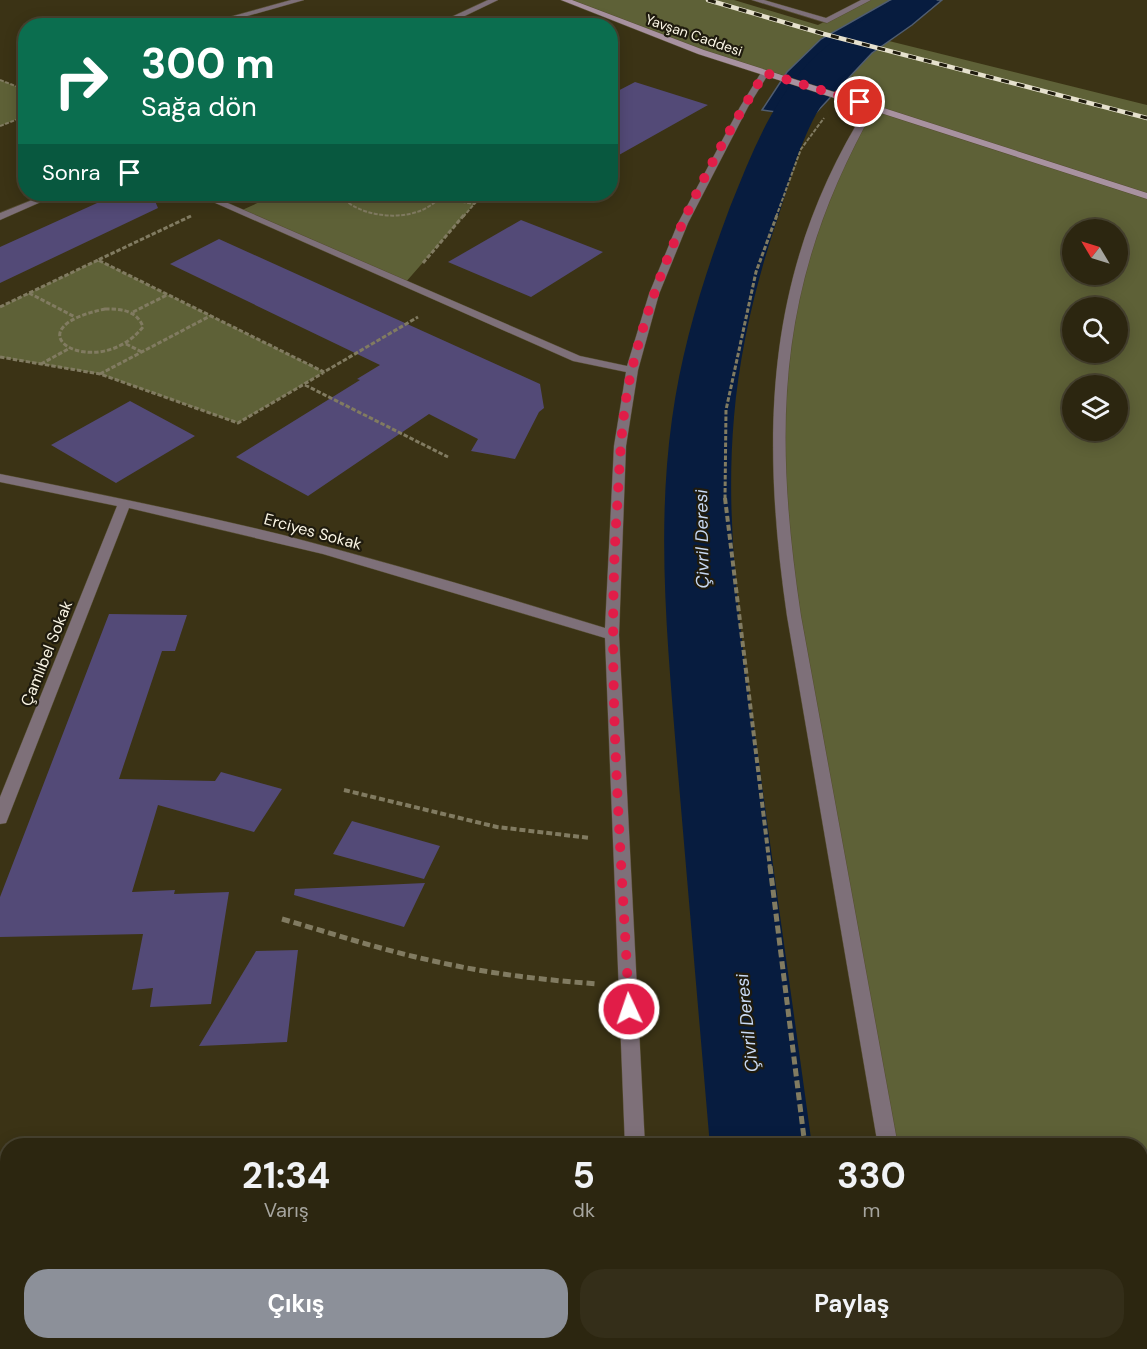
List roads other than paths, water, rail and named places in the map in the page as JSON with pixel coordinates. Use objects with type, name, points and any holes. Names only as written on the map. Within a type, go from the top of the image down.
[{"type":"street","points":[[231,18],[300,0]]},
{"type":"street","points":[[454,18],[494,0]]},
{"type":"street","name":"Yavşan Caddesi","points":[[566,0],[610,18]]},
{"type":"street","points":[[756,0],[827,21],[867,0]]},
{"type":"street","name":"Yavşan Caddesi","points":[[618,21],[765,73],[1147,196]]},
{"type":"street","points":[[635,1138],[612,635],[620,446],[632,370],[654,294],[683,223],[744,107],[765,73]]},
{"type":"street","points":[[872,106],[850,141],[809,238],[791,308],[781,389],[778,452],[786,553],[801,652],[887,1138]]},
{"type":"street","points":[[0,217],[38,201]]},
{"type":"street","points":[[218,201],[577,359],[632,370]]},
{"type":"street","name":"Erciyes Sokak","points":[[0,478],[125,502],[304,545],[438,582],[612,635]]},
{"type":"street","name":"Çamlıbel Sokak","points":[[0,818],[125,502]]},
{"type":"water","points":[[890,0],[942,0],[912,25],[872,53],[812,117],[762,110],[787,72],[821,39]]},
{"type":"waterway","name":"Çivril Deresi","points":[[760,1138],[704,625],[698,494],[707,386],[720,324],[737,262],[774,158],[793,116],[809,90],[833,63],[846,51],[917,0]]},
{"type":"railway","points":[[708,0],[824,34],[1147,118]]}]
